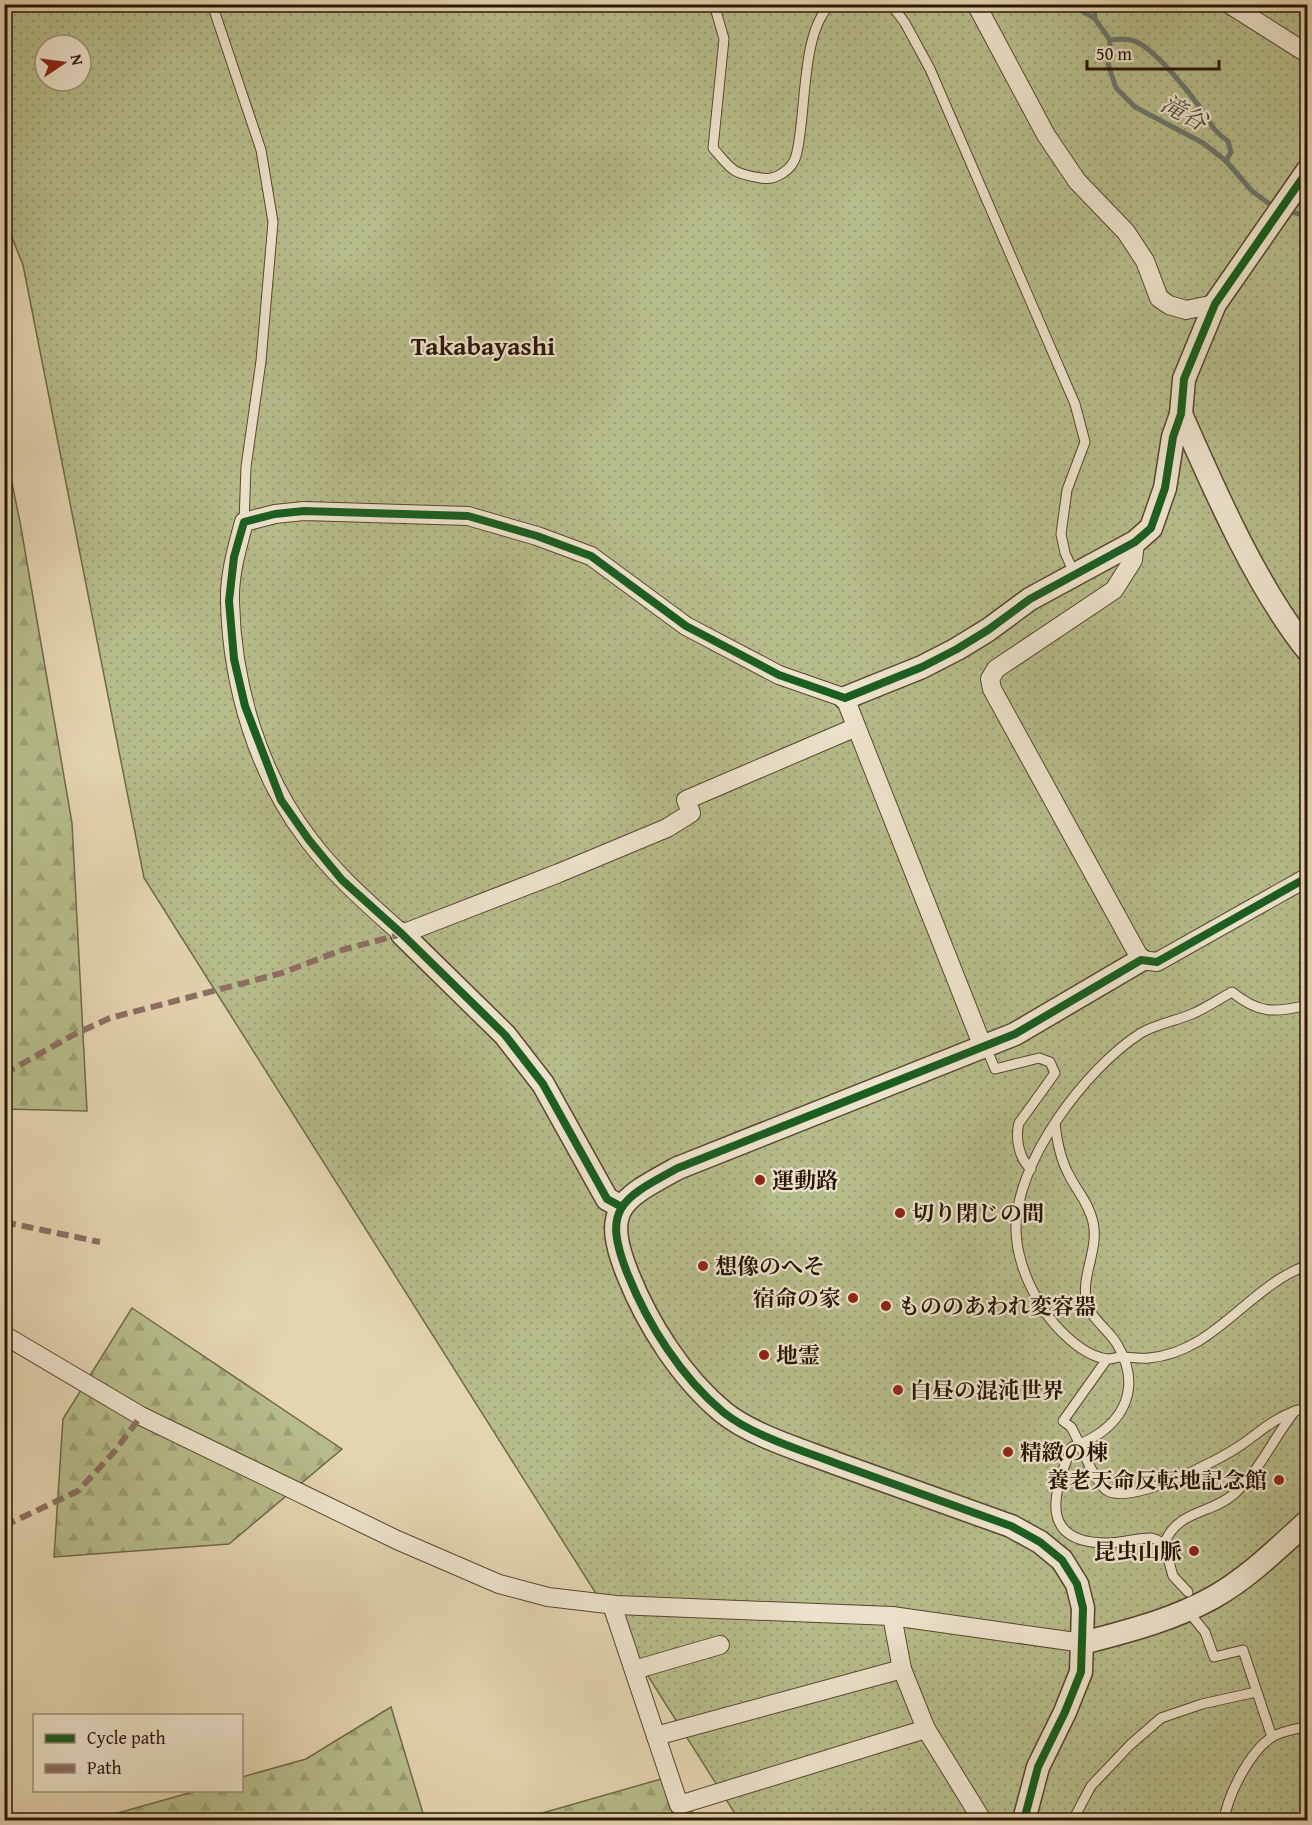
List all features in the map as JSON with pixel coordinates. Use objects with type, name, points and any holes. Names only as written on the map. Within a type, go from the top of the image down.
[{"type":"street","points":[[976,4],[1046,135],[1077,181],[1126,232],[1144,261],[1159,298],[1169,305],[1186,310],[1215,304]]},
{"type":"street","points":[[1229,4],[1308,54]]},
{"type":"street","points":[[620,1206],[607,1199],[543,1084],[505,1035],[402,933],[342,880],[309,840],[281,800],[244,706],[234,659],[229,601],[234,557],[244,522],[275,514],[304,511],[468,516],[537,536],[591,556],[686,626],[779,675],[845,698],[922,667],[957,649],[1030,599],[1074,573],[1135,542],[1151,528],[1165,488],[1173,437],[1181,414],[1184,379],[1215,304],[1307,171]]},
{"type":"street","points":[[1181,414],[1263,582],[1288,626],[1308,651]]},
{"type":"street","points":[[1135,542],[1132,560],[1114,590],[996,669],[990,679],[992,689],[1141,960]]},
{"type":"street","points":[[845,698],[855,728],[986,1052]]},
{"type":"street","points":[[402,933],[559,873],[667,828],[691,813],[686,800],[855,728]]},
{"type":"street","points":[[1024,1821],[1038,1767],[1065,1712],[1081,1672],[1083,1608],[1077,1584],[1062,1560],[1040,1542],[1011,1526],[774,1440],[725,1414],[697,1386],[657,1333],[639,1302],[623,1262],[616,1232],[620,1206],[641,1188],[678,1168],[986,1052],[1141,960],[1157,962],[1308,877]]},
{"type":"street","points":[[4,1335],[141,1416],[397,1540],[499,1584],[548,1597],[612,1605],[892,1616],[1083,1643],[1147,1625],[1188,1601],[1243,1578],[1308,1521]]},
{"type":"street","points":[[612,1605],[679,1805],[926,1729]]},
{"type":"street","points":[[892,1616],[902,1669],[926,1729],[982,1821]]},
{"type":"street","points":[[634,1670],[720,1645]]},
{"type":"street","points":[[656,1736],[902,1669]]},
{"type":"lane","points":[[212,4],[261,150],[273,222],[261,361],[246,467],[244,522]]},
{"type":"lane","points":[[714,4],[724,39],[713,148],[735,174],[768,180],[779,176],[796,158],[811,50],[824,12],[831,4]]},
{"type":"lane","points":[[891,4],[906,23],[930,69],[1075,404],[1084,442],[1067,490],[1061,534],[1065,553],[1074,573]]},
{"type":"lane","points":[[1308,1005],[1268,1011],[1248,1005],[1232,992],[1195,1013],[1142,1033],[1101,1065],[1072,1099],[1055,1124],[1036,1154],[1016,1229],[1020,1262],[1030,1289],[1049,1318],[1065,1336],[1107,1359],[1149,1358],[1175,1352],[1204,1339],[1261,1291],[1308,1265]]},
{"type":"lane","points":[[986,1052],[995,1069],[1039,1058],[1050,1062],[1055,1073],[1019,1123],[1016,1133],[1023,1162],[1031,1168]]},
{"type":"lane","points":[[1055,1124],[1057,1144],[1068,1174],[1093,1220],[1094,1251],[1085,1284],[1086,1300],[1128,1367],[1130,1391],[1125,1405],[1095,1437],[1072,1447],[1056,1485],[1057,1519],[1067,1533],[1083,1540],[1106,1543],[1151,1538],[1164,1544]]},
{"type":"lane","points":[[1107,1359],[1063,1421],[1071,1427],[1081,1444],[1098,1482],[1108,1492],[1117,1495],[1142,1491],[1218,1457],[1240,1446],[1276,1418],[1308,1407]]},
{"type":"lane","points":[[1272,1737],[1243,1650],[1214,1657],[1205,1632],[1173,1575],[1164,1544],[1170,1530],[1192,1514],[1233,1495],[1295,1412]]},
{"type":"lane","points":[[1073,1821],[1091,1786],[1130,1745],[1161,1718],[1202,1704],[1256,1692]]},
{"type":"lane","points":[[1224,1821],[1228,1798],[1255,1754],[1272,1737],[1308,1726]]},
{"type":"green space","points":[[4,5],[1307,5],[1307,1820],[739,1820],[144,878],[23,265],[5,220]]},
{"type":"green space","points":[[5,449],[20,522],[72,823],[87,1111],[5,1109]]},
{"type":"green space","points":[[132,1308],[342,1449],[229,1544],[54,1557],[63,1419]]},
{"type":"green space","points":[[391,1707],[425,1820],[93,1820],[192,1792],[243,1792],[243,1777],[306,1759]]},
{"type":"green space","points":[[675,1775],[696,1820],[518,1820]]},
{"type":"waterway","points":[[1071,4],[1095,19]]},
{"type":"waterway","name":"滝谷","points":[[1094,4],[1095,19],[1110,40],[1108,64],[1116,88],[1135,107],[1203,143],[1226,161],[1252,191],[1275,208]]},
{"type":"waterway","points":[[1110,40],[1127,39],[1137,42],[1163,63],[1189,93],[1210,124],[1228,141],[1231,152],[1226,161]]},
{"type":"waterway","name":"滝谷","points":[[1287,211],[1308,216]]},
{"type":"marked path","points":[[820,4],[824,12]]},
{"type":"marked path","points":[[4,1074],[73,1035],[110,1018],[282,973],[342,950],[402,934]]},
{"type":"marked path","points":[[4,1222],[100,1242]]},
{"type":"marked path","points":[[4,1526],[78,1491],[114,1452],[141,1416]]},
{"type":"cycle path","points":[[620,1206],[607,1199],[543,1084],[505,1035],[402,934],[342,880],[309,840],[281,800],[245,706],[234,659],[229,601],[234,557],[244,522],[275,514],[304,511],[468,516],[537,536],[591,556],[686,626],[779,675],[845,698],[922,667],[957,649],[988,630],[1030,599],[1135,542],[1151,528],[1165,488],[1173,437],[1181,414],[1184,379],[1215,304],[1308,170]]},
{"type":"cycle path","points":[[1024,1820],[1038,1767],[1065,1712],[1081,1672],[1083,1608],[1077,1584],[1062,1560],[1040,1542],[1011,1526],[777,1441],[748,1428],[723,1412],[680,1367],[646,1313],[620,1252],[616,1234],[617,1220],[622,1208],[630,1198],[642,1188],[678,1168],[1015,1034],[1141,960],[1157,962],[1308,877]]},
{"type":"place","name":"運動路","points":[[760,1180]]},
{"type":"place","name":"切り閉じの間","points":[[900,1213]]},
{"type":"place","name":"想像のへそ","points":[[703,1266]]},
{"type":"place","name":"宿命の家","points":[[853,1298]]},
{"type":"place","name":"もののあわれ変容器","points":[[886,1306]]},
{"type":"place","name":"地霊","points":[[764,1355]]},
{"type":"place","name":"白昼の混沌世界","points":[[898,1390]]},
{"type":"place","name":"精緻の棟","points":[[1008,1452]]},
{"type":"place","name":"養老天命反転地記念館","points":[[1279,1480]]},
{"type":"place","name":"昆虫山脈","points":[[1194,1551]]},
{"type":"district","name":"Takabayashi","points":[[483,346]]}]
